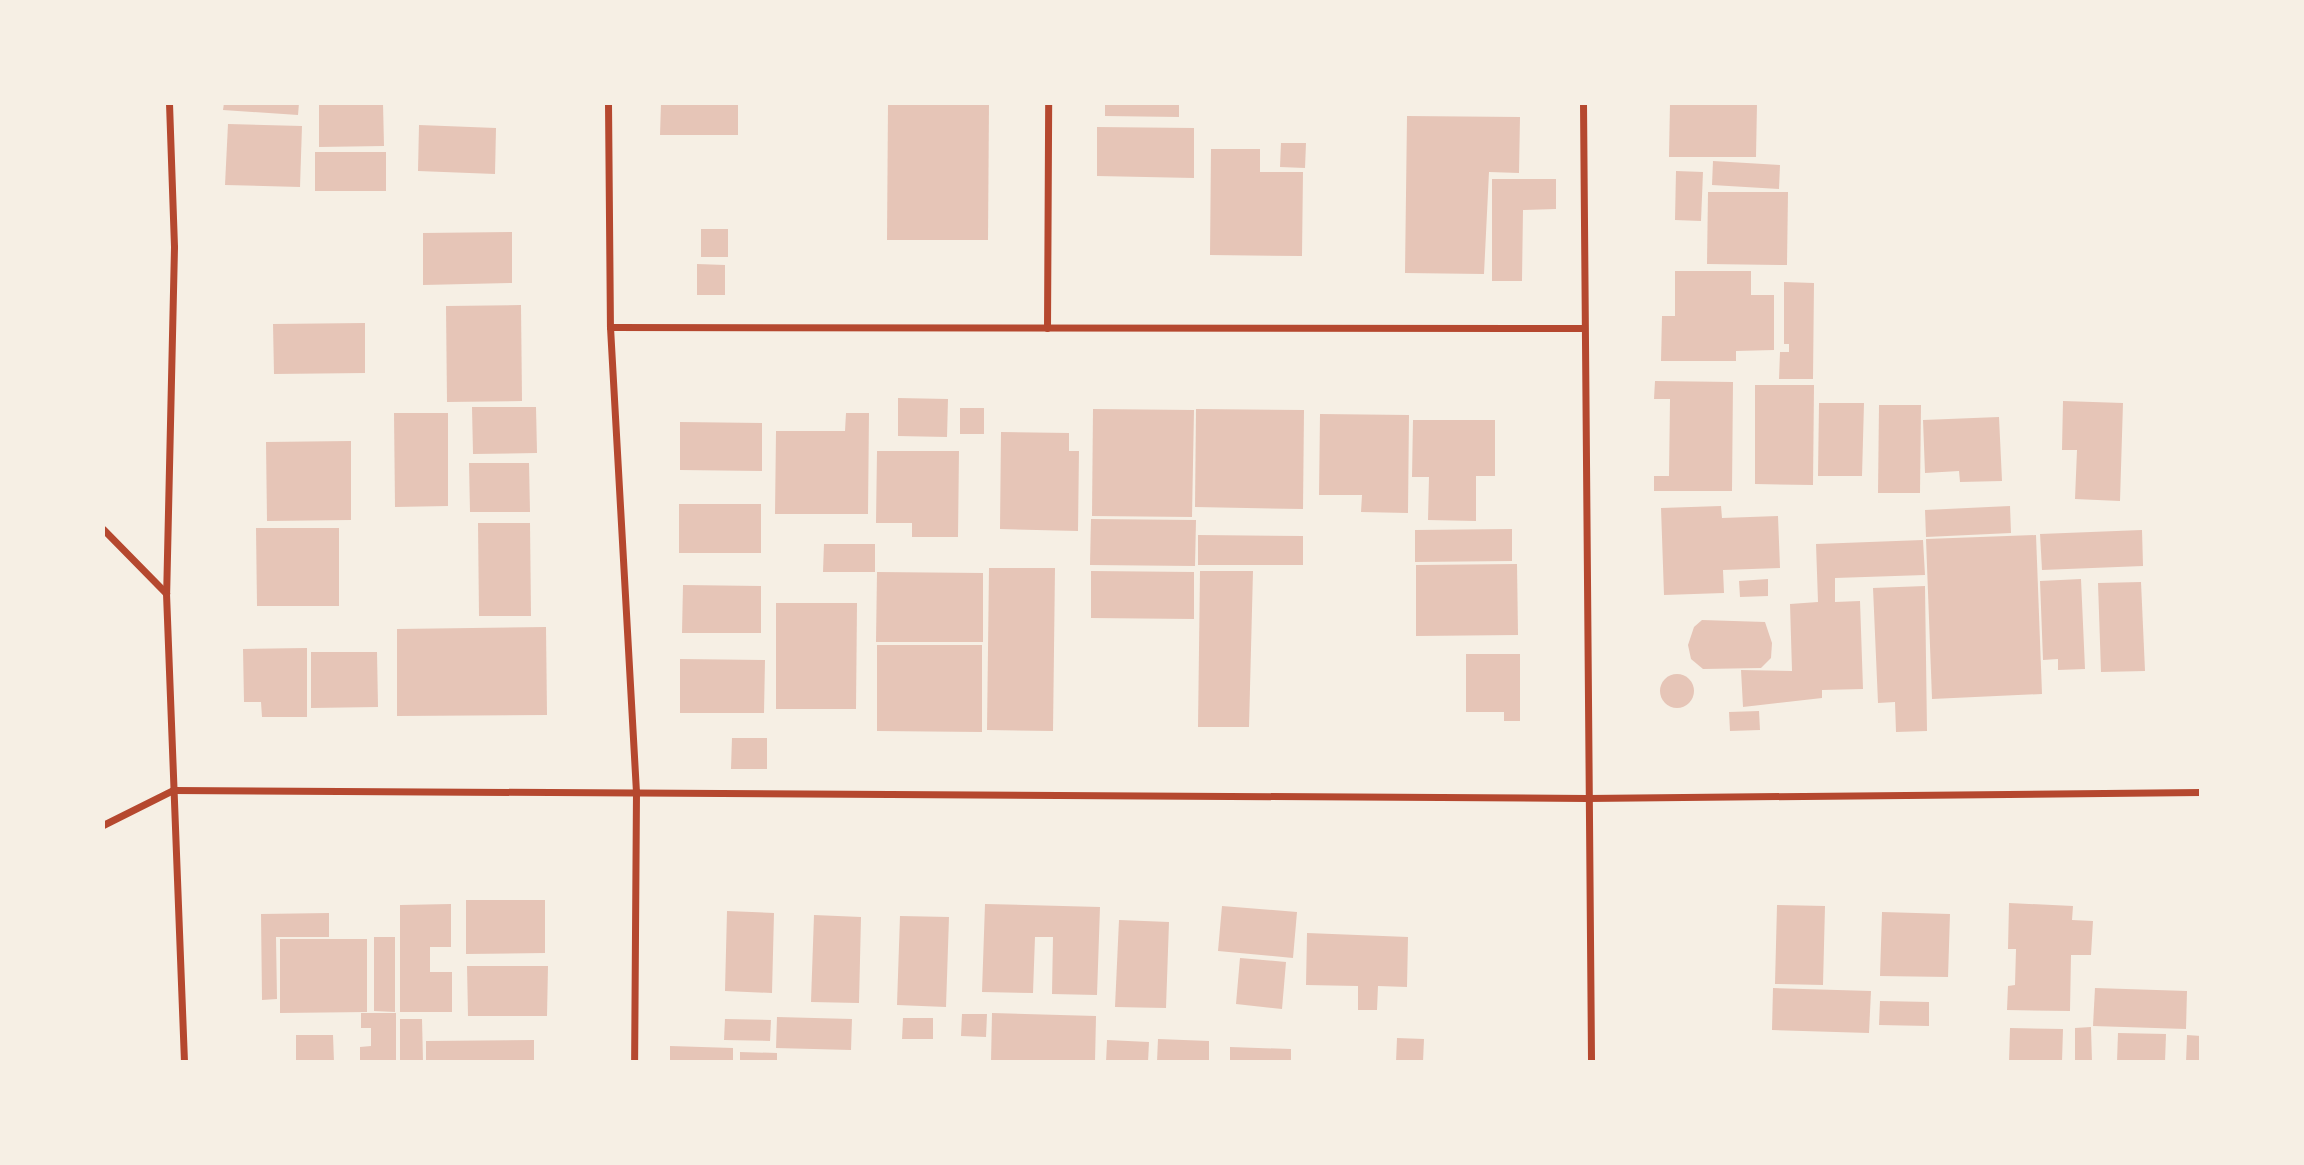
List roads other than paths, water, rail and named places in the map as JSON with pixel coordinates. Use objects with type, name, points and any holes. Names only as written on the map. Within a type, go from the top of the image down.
[{"type":"street","points":[[169,103],[174,247],[166,593],[184,1062]]},
{"type":"street","points":[[608,103],[610,327],[636,791],[634,1062]]},
{"type":"street","points":[[1047,328],[1048,103]]},
{"type":"street","points":[[1583,103],[1591,1062]]},
{"type":"street","points":[[610,327],[1584,328]]},
{"type":"street","points":[[103,529],[166,593]]},
{"type":"street","points":[[103,825],[173,790],[1587,798],[2201,792]]}]
